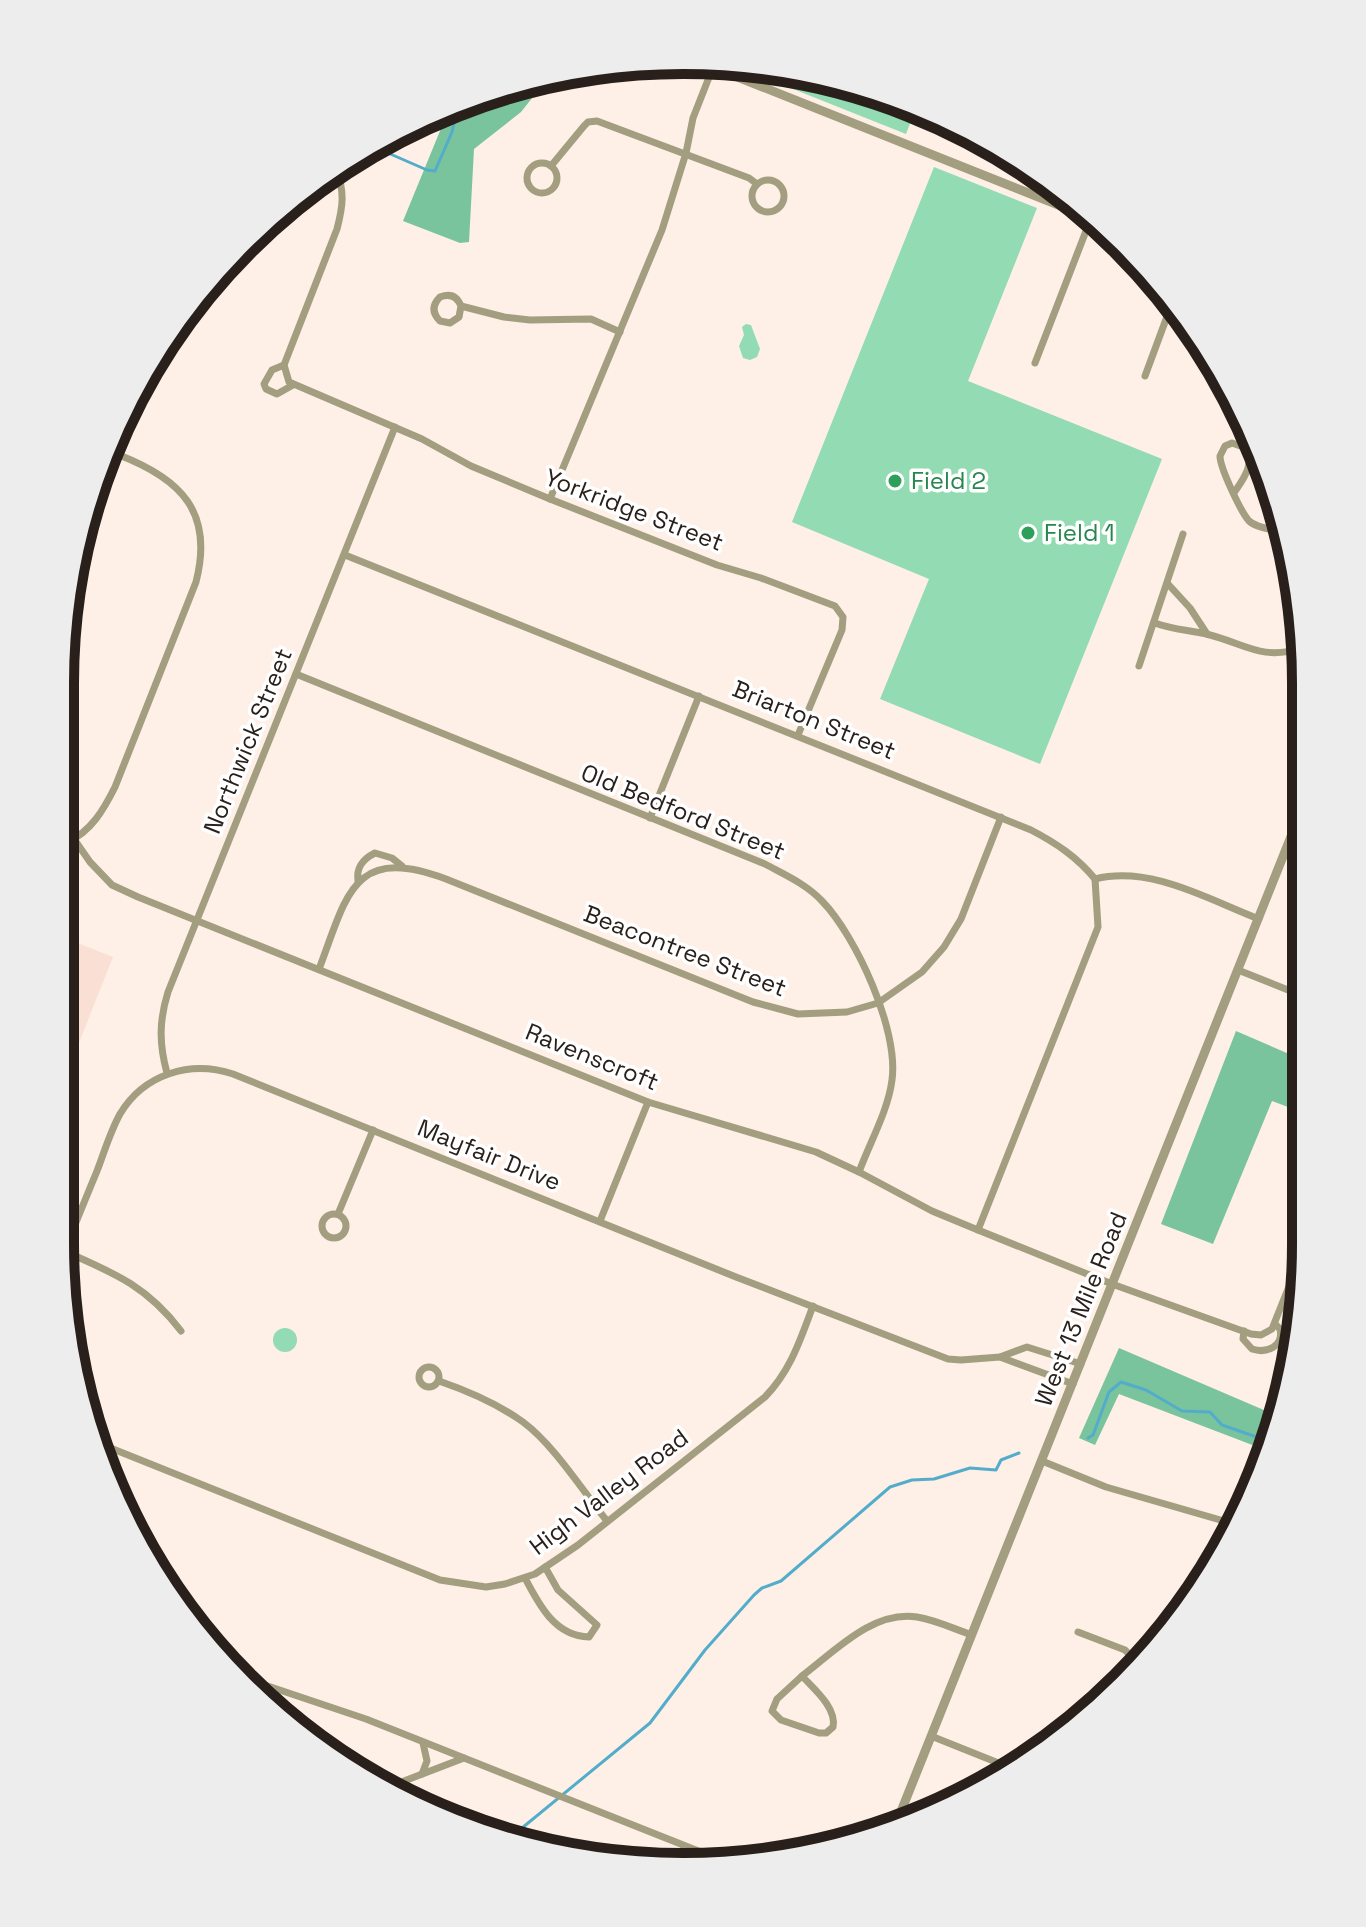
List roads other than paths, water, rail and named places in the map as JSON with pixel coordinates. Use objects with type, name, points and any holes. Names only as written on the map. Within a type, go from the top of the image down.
[{"type":"street","points":[[550,499],[662,230],[686,153],[693,118],[710,75]]},
{"type":"street","points":[[747,77],[1062,206]]},
{"type":"street","points":[[551,166],[588,122],[597,121],[686,153],[757,184]]},
{"type":"street","points":[[540,163],[551,166],[557,176],[554,187],[544,193],[533,190],[527,180],[530,169],[540,163]]},
{"type":"street","name":"Yorkridge Street","points":[[340,180],[344,199],[337,229],[284,365],[267,376],[266,389],[277,394],[293,385],[395,427],[471,466],[550,499],[717,565],[835,606],[843,617],[842,630],[798,735]]},
{"type":"street","points":[[768,180],[779,184],[784,196],[779,207],[768,212],[757,207],[752,196],[757,184],[768,180]]},
{"type":"street","points":[[1035,363],[1089,229]]},
{"type":"street","points":[[461,306],[530,320],[591,319],[620,332]]},
{"type":"street","points":[[1145,376],[1168,315]]},
{"type":"street","points":[[284,365],[286,377],[293,385]]},
{"type":"street","name":"Northwick Street","points":[[167,1073],[161,1052],[162,1016],[168,992],[395,427]]},
{"type":"street","points":[[106,488],[125,440]]},
{"type":"street","points":[[1245,448],[1232,443],[1220,451],[1220,463],[1249,521],[1272,530]]},
{"type":"street","points":[[74,837],[102,812],[115,787],[196,582],[202,557],[198,525],[183,495],[159,473],[119,455]]},
{"type":"street","points":[[1234,493],[1250,462]]},
{"type":"street","points":[[1139,666],[1183,534]]},
{"type":"street","name":"Briarton Street","points":[[345,555],[1001,817],[1059,845],[1084,865],[1095,879]]},
{"type":"street","points":[[1168,584],[1190,608],[1207,634]]},
{"type":"street","points":[[1155,623],[1172,630],[1207,634],[1258,653],[1276,654],[1291,650]]},
{"type":"street","name":"Old Bedford Street","points":[[296,674],[765,864],[809,891],[828,909],[860,957],[893,1054],[887,1103],[859,1172]]},
{"type":"street","points":[[650,818],[699,696]]},
{"type":"street","name":"Beacontree Street","points":[[319,969],[347,898],[358,881],[358,868],[364,858],[375,853],[753,1002],[798,1014],[847,1012],[878,1003],[922,972],[944,947],[961,919],[1001,817]]},
{"type":"street","name":"West 13 Mile Road","points":[[900,1813],[1292,835]]},
{"type":"street","name":"Ravenscroft","points":[[74,843],[112,885],[648,1102],[786,1143],[859,1172],[932,1211],[978,1230],[1112,1284],[1244,1331],[1243,1339],[1252,1349],[1267,1350],[1276,1346],[1280,1329],[1275,1324]]},
{"type":"street","points":[[358,881],[379,871],[402,866]]},
{"type":"street","points":[[978,1230],[1098,927],[1095,879],[1127,875],[1157,879],[1259,919]]},
{"type":"street","points":[[1238,970],[1292,992]]},
{"type":"street","name":"Mayfair Drive","points":[[74,1227],[121,1112],[141,1089],[167,1073],[199,1068],[219,1070],[948,1359],[1000,1357],[1027,1347],[1081,1364]]},
{"type":"street","points":[[600,1221],[648,1102]]},
{"type":"street","points":[[338,1214],[373,1130]]},
{"type":"street","points":[[74,1258],[120,1276],[152,1297],[181,1331]]},
{"type":"street","points":[[1244,1331],[1261,1335],[1269,1332],[1291,1283]]},
{"type":"street","name":"High Valley Road","points":[[109,1447],[440,1580],[486,1587],[525,1578],[545,1567],[773,1390],[792,1363],[813,1306]]},
{"type":"street","name":"Mayfair Drive","points":[[1000,1357],[1073,1384]]},
{"type":"street","points":[[439,1381],[493,1404],[524,1423],[607,1521]]},
{"type":"street","points":[[1042,1461],[1106,1487],[1225,1521]]},
{"type":"street","points":[[525,1578],[540,1608],[554,1622],[577,1637],[589,1637],[597,1625],[558,1590],[545,1567]]},
{"type":"street","points":[[802,1676],[832,1712],[835,1720],[833,1727],[826,1733],[781,1720],[772,1711],[782,1693],[802,1676],[852,1637],[896,1616],[920,1618],[972,1635]]},
{"type":"street","points":[[1078,1632],[1125,1650],[1131,1656]]},
{"type":"street","points":[[261,1684],[353,1714],[699,1853]]},
{"type":"street","points":[[931,1736],[1000,1764]]},
{"type":"street","points":[[422,1742],[427,1761],[422,1774]]},
{"type":"street","points":[[400,1783],[464,1758]]},
{"type":"street","points":[[682,1853],[684,1848]]},
{"type":"waterway","points":[[386,152],[435,171],[455,118]]},
{"type":"waterway","points":[[1088,1438],[1093,1435],[1109,1392],[1121,1382],[1146,1390],[1182,1411],[1210,1412],[1222,1425],[1260,1438]]},
{"type":"waterway","points":[[519,1830],[650,1723],[705,1650],[754,1595],[762,1588],[781,1581],[890,1487],[970,1468],[996,1470],[1001,1460],[1019,1453]]},
{"type":"place","name":"Field 2","points":[[895,481]]},
{"type":"place","name":"Field 1","points":[[1028,533]]}]
